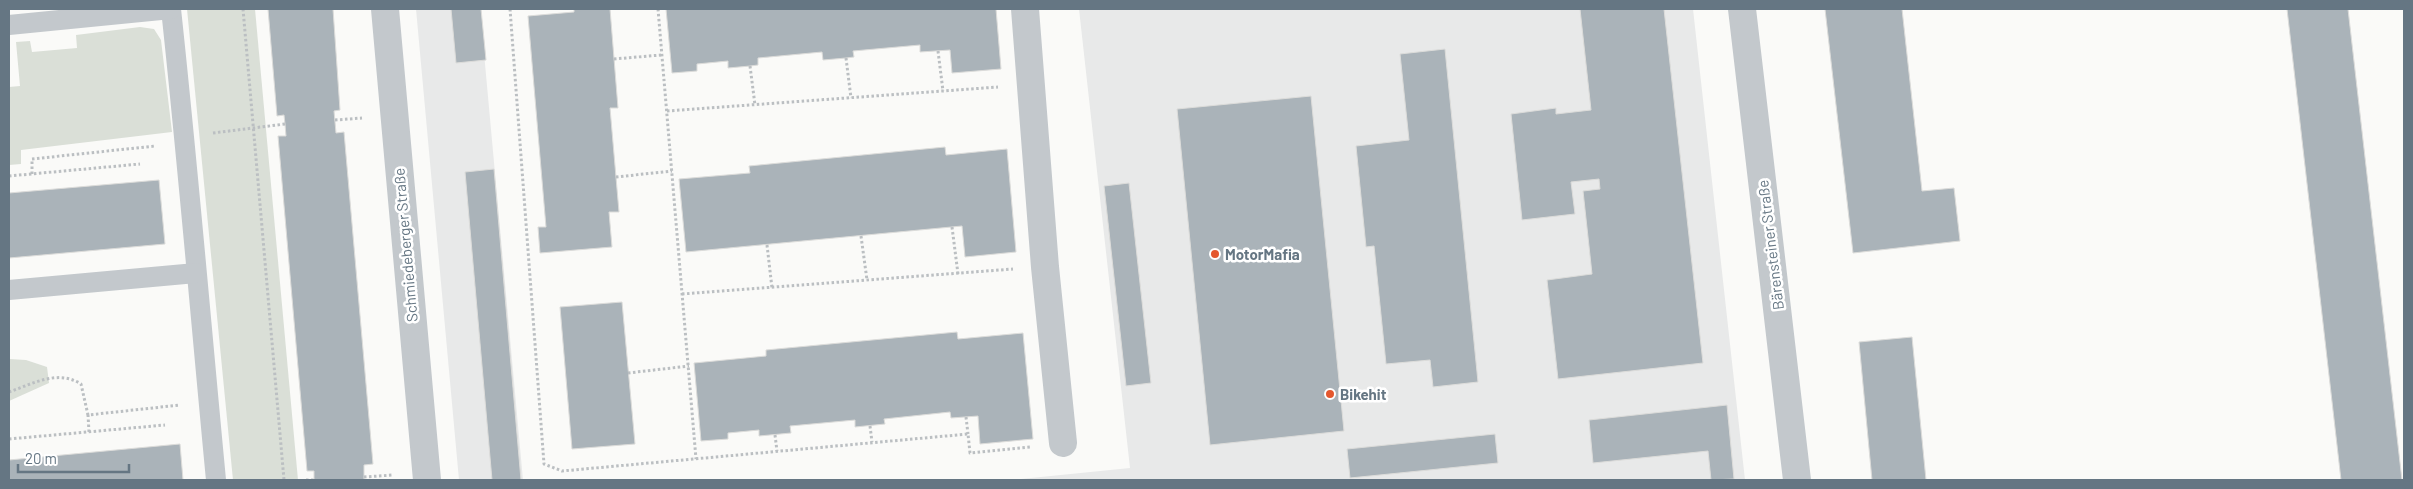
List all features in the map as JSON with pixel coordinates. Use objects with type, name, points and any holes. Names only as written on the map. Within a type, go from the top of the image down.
[{"type":"street","name":"Schmiedeberger Straße","points":[[384,9],[427,480]]},
{"type":"street","points":[[1025,9],[1045,267],[1063,443]]},
{"type":"street","name":"Bärensteiner Straße","points":[[1742,9],[1797,480]]},
{"type":"lane","points":[[9,25],[171,9],[185,139],[216,480]]},
{"type":"lane","points":[[9,290],[196,273]]},
{"type":"path","points":[[243,9],[284,480]]},
{"type":"path","points":[[510,9],[544,464],[562,471],[968,434]]},
{"type":"path","points":[[658,9],[696,459]]},
{"type":"path","points":[[938,51],[943,91]]},
{"type":"path","points":[[614,59],[661,55]]},
{"type":"path","points":[[846,58],[851,98]]},
{"type":"path","points":[[750,66],[755,105]]},
{"type":"path","points":[[667,111],[1031,85]]},
{"type":"path","points":[[32,174],[32,159],[285,124]]},
{"type":"path","points":[[9,176],[140,164]]},
{"type":"path","points":[[616,177],[672,171]]},
{"type":"path","points":[[952,227],[958,274]]},
{"type":"path","points":[[861,236],[867,280]]},
{"type":"path","points":[[767,245],[772,288]]},
{"type":"path","points":[[682,294],[1045,267]]},
{"type":"path","points":[[628,373],[689,366]]},
{"type":"path","points":[[9,392],[57,376],[71,378],[81,384],[88,415],[89,432]]},
{"type":"path","points":[[88,415],[208,402]]},
{"type":"path","points":[[966,417],[970,453],[1063,443]]},
{"type":"path","points":[[9,439],[165,425]]},
{"type":"path","points":[[870,426],[872,442]]},
{"type":"path","points":[[776,434],[777,451]]},
{"type":"path","points":[[306,480],[314,480]]},
{"type":"shaded area","points":[[187,9],[255,9],[298,480],[233,480]]},
{"type":"shaded area","points":[[416,9],[480,9],[523,480],[459,480]]},
{"type":"shaded area","points":[[1079,9],[1693,9],[1745,480],[1012,480],[1130,468]]},
{"type":"shaded area","points":[[140,27],[154,29],[161,40],[172,132],[21,150],[21,164],[9,165],[9,87],[20,86],[16,42],[30,41],[32,52],[77,48],[76,35]]},
{"type":"shaded area","points":[[9,359],[26,360],[47,367],[49,383],[9,401]]},
{"type":"building","points":[[268,9],[333,9],[340,110],[334,111],[336,133],[344,132],[373,464],[364,465],[364,480],[314,480],[314,471],[307,471],[278,136],[286,136],[285,124],[284,115],[277,116]]},
{"type":"building","points":[[451,9],[481,9],[486,60],[456,63]]},
{"type":"building","points":[[574,9],[610,9],[618,108],[610,108],[619,212],[609,212],[612,247],[540,253],[538,227],[546,227],[528,16],[574,12]]},
{"type":"building","points":[[666,9],[996,9],[1001,69],[952,73],[950,50],[920,52],[920,45],[853,51],[854,57],[823,60],[822,52],[758,58],[758,65],[750,66],[728,68],[728,61],[697,64],[697,71],[672,73]]},
{"type":"building","points":[[1580,9],[1664,9],[1703,363],[1558,379],[1547,280],[1592,274],[1583,191],[1600,189],[1599,179],[1571,182],[1575,214],[1522,220],[1511,114],[1556,108],[1556,114],[1591,110]]},
{"type":"building","points":[[1825,9],[1902,9],[1922,191],[1954,188],[1960,241],[1853,253]]},
{"type":"building","points":[[2287,9],[2348,9],[2402,480],[2341,480]]},
{"type":"building","points":[[1445,49],[1478,382],[1433,387],[1430,360],[1386,364],[1374,246],[1366,247],[1356,146],[1409,140],[1400,54]]},
{"type":"building","points":[[1311,96],[1344,431],[1210,445],[1177,109]]},
{"type":"building","points":[[945,147],[946,155],[1007,149],[1016,252],[965,257],[962,226],[686,252],[679,179],[750,173],[749,166]]},
{"type":"building","points":[[494,169],[521,480],[492,480],[465,172]]},
{"type":"building","points":[[159,180],[165,244],[9,258],[9,193]]},
{"type":"building","points":[[1129,183],[1151,383],[1126,386],[1104,186]]},
{"type":"building","points":[[622,302],[635,444],[572,449],[560,307]]},
{"type":"building","points":[[957,332],[958,339],[1023,333],[1033,439],[980,444],[978,416],[951,418],[950,412],[884,419],[885,424],[855,427],[855,420],[790,426],[791,433],[759,436],[759,430],[728,433],[728,439],[701,441],[694,363],[766,356],[766,350]]},
{"type":"building","points":[[1912,337],[1926,480],[1872,480],[1859,342]]},
{"type":"building","points":[[1727,405],[1734,479],[1711,480],[1708,451],[1593,463],[1589,420]]},
{"type":"building","points":[[1495,434],[1498,463],[1350,478],[1347,449]]},
{"type":"building","points":[[180,444],[183,480],[9,480],[9,460]]},
{"type":"place","name":"MotorMafia","points":[[1215,254]]},
{"type":"place","name":"Bikehit","points":[[1330,394]]}]
